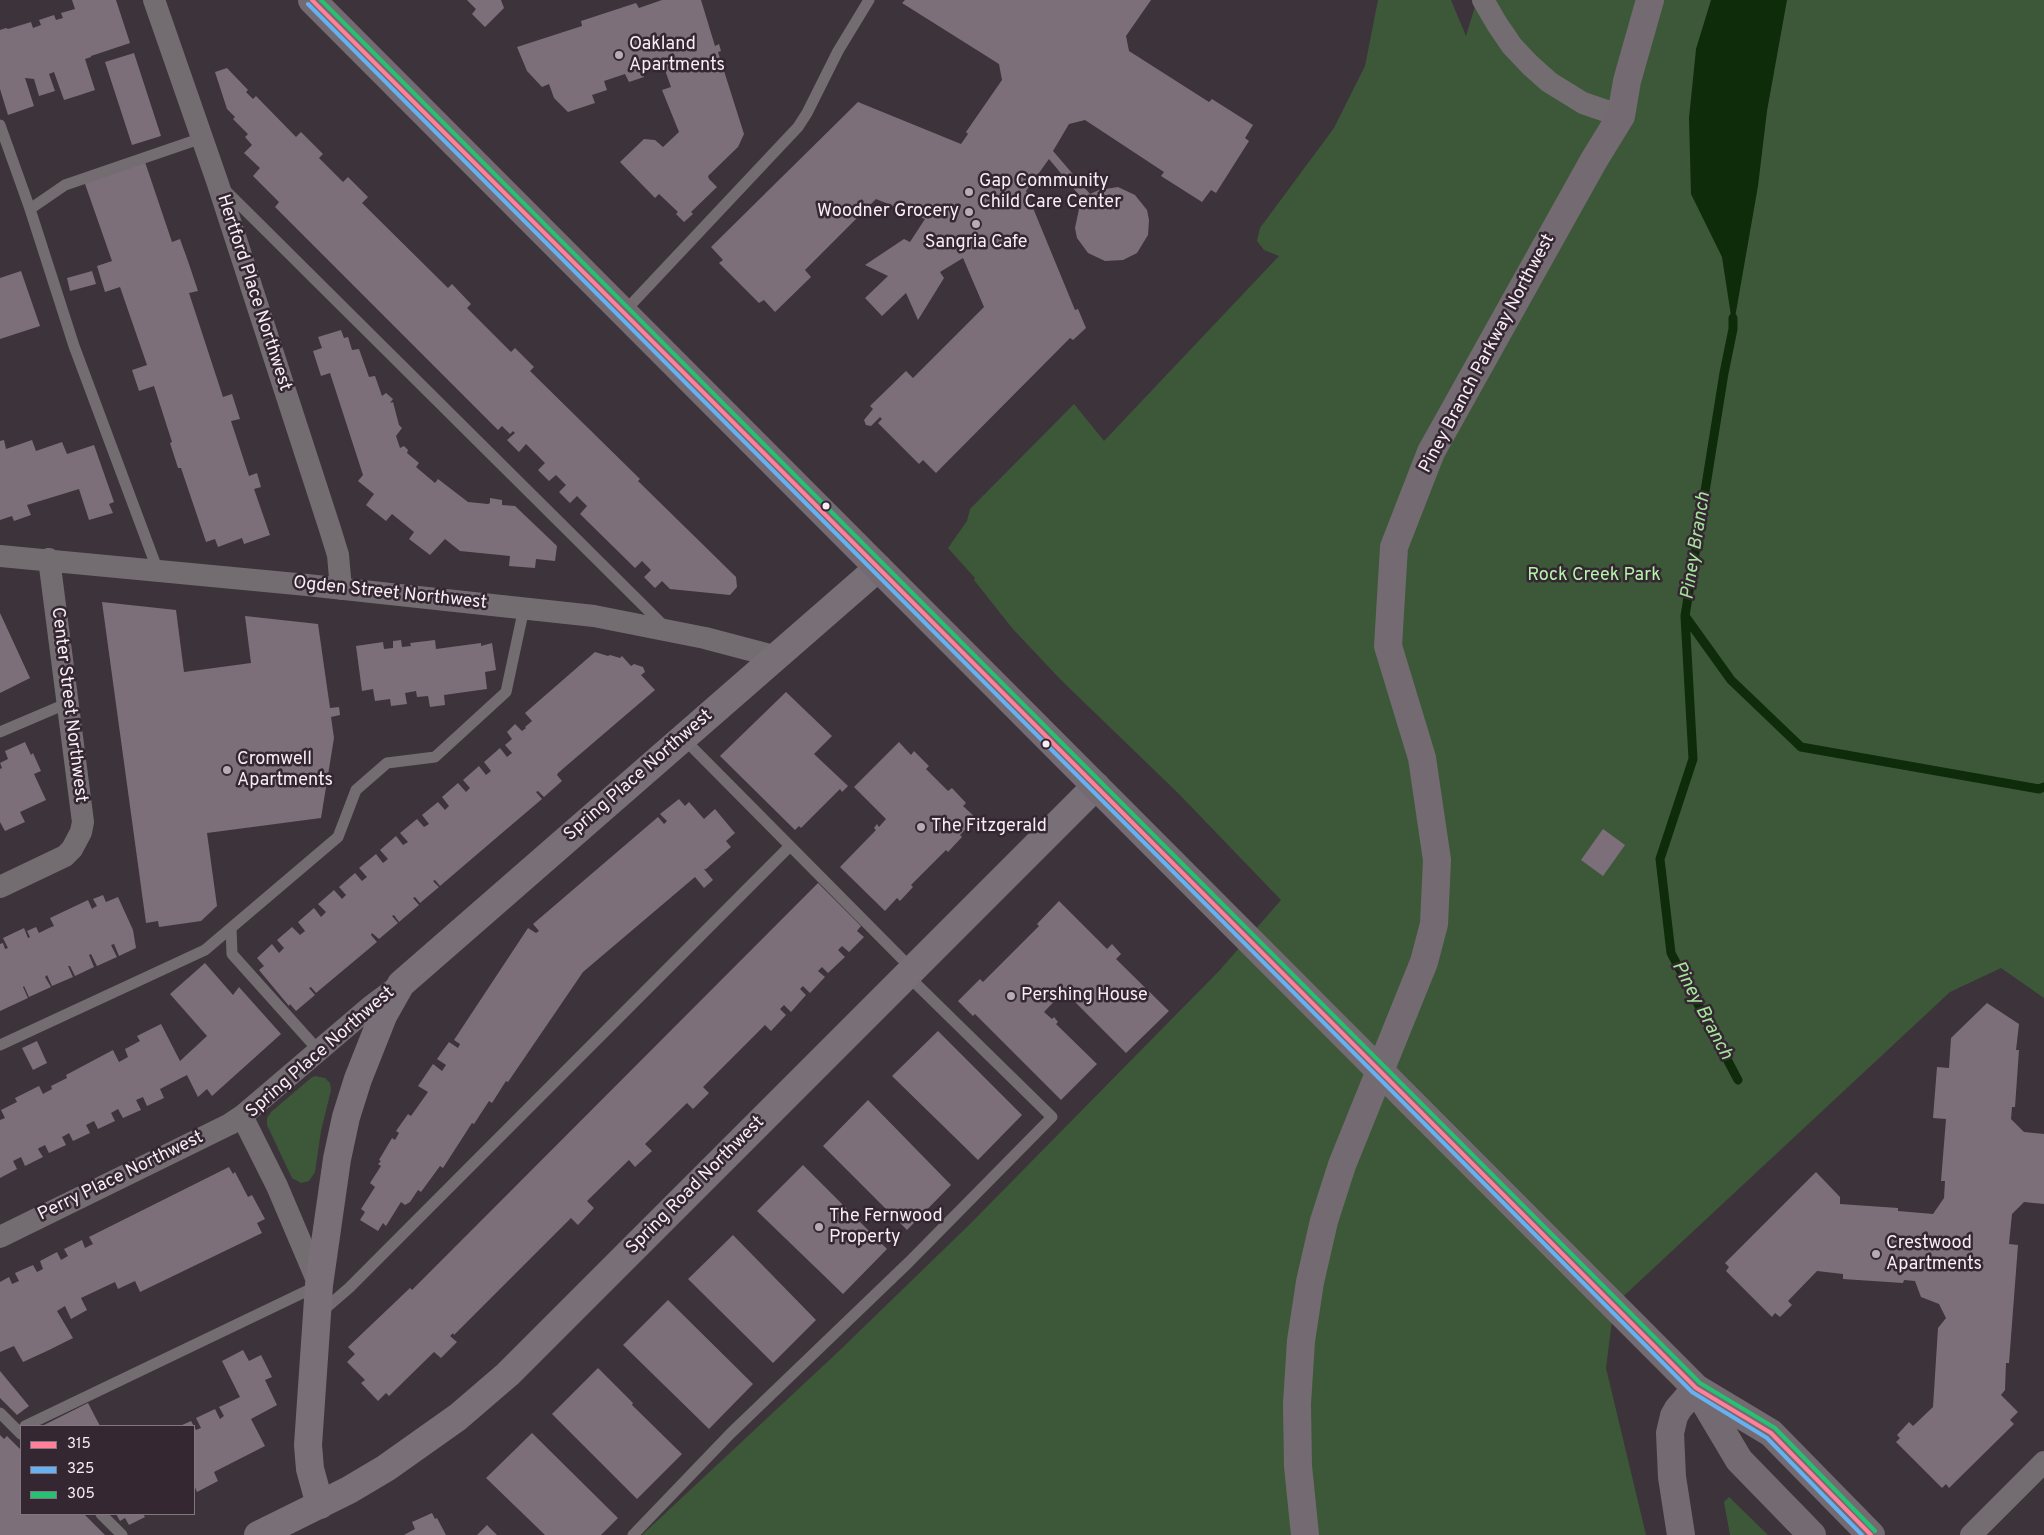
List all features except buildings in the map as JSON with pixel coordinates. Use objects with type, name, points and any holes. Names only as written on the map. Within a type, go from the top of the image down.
[{"type":"main road","points":[[312,0],[1696,1388],[1739,1460],[1812,1535]]},
{"type":"main road","name":"Piney Branch Parkway Northwest","points":[[1306,1535],[1298,1466],[1297,1404],[1301,1341],[1312,1275],[1324,1221],[1342,1165],[1424,962],[1434,924],[1437,860],[1422,758],[1388,646],[1394,547],[1431,452],[1594,160],[1621,116],[1627,81],[1650,0]]},
{"type":"main road","points":[[1681,1535],[1670,1457],[1670,1433],[1674,1416],[1678,1409],[1696,1388]]},
{"type":"main road","points":[[1696,1388],[1771,1433],[1871,1535]]},
{"type":"street","name":"Hertford Place Northwest","points":[[154,0],[217,181],[330,529],[338,555],[341,589]]},
{"type":"street","points":[[1483,0],[1512,46],[1549,82],[1583,103],[1621,116]]},
{"type":"street","name":"Ogden Street Northwest","points":[[0,556],[49,559],[594,616],[750,648],[777,657]]},
{"type":"street","name":"Center Street Northwest","points":[[0,887],[65,856],[72,849],[81,832],[83,822],[49,559]]},
{"type":"street","name":"Spring Place Northwest","points":[[319,1285],[278,1186],[242,1116],[400,984],[878,568]]},
{"type":"street","name":"Spring Road Northwest","points":[[258,1535],[320,1505],[386,1468],[458,1417],[508,1374],[1096,786]]},
{"type":"street","name":"Spring Place Northwest","points":[[320,1505],[310,1470],[308,1445],[319,1285],[337,1159],[346,1117],[369,1049],[383,1016],[400,984]]},
{"type":"street","name":"Perry Place Northwest","points":[[0,1237],[230,1124],[242,1116]]},
{"type":"street","points":[[1971,1535],[2044,1462]]},
{"type":"lane","points":[[624,312],[798,127],[838,51],[868,0]]},
{"type":"lane","points":[[0,125],[30,209],[74,346],[158,571]]},
{"type":"lane","points":[[30,209],[65,185],[202,138]]},
{"type":"lane","points":[[217,181],[668,630]]},
{"type":"lane","points":[[0,1045],[205,950],[338,837],[356,790],[387,763],[435,757],[506,692],[524,608]]},
{"type":"lane","points":[[0,732],[68,703]]},
{"type":"lane","points":[[633,1535],[730,1434],[909,1262],[1052,1117],[683,737]]},
{"type":"lane","points":[[317,1316],[349,1288],[790,846]]},
{"type":"lane","points":[[231,928],[232,954],[319,1051]]},
{"type":"lane","points":[[31,1425],[319,1285]]},
{"type":"lane","points":[[0,1413],[20,1429]]},
{"type":"lane","points":[[102,1515],[122,1535]]},
{"type":"green space","name":"Rock Creek Park","points":[[1378,0],[1451,0],[1466,36],[1477,0],[2044,0],[2044,998],[2001,968],[1950,992],[1614,1305],[1606,1368],[1646,1535],[642,1535],[838,1352],[969,1225],[1219,971],[1281,900],[1179,794],[1061,680],[1012,628],[974,580],[975,578],[948,548],[967,521],[970,509],[1074,404],[1104,441],[1279,256],[1264,250],[1257,241],[1260,228],[1334,128],[1365,66]]},
{"type":"green space","points":[[315,1076],[325,1078],[330,1083],[331,1090],[321,1131],[315,1172],[309,1181],[301,1183],[292,1178],[267,1125],[267,1118],[271,1112]]},
{"type":"green space","points":[[1729,1497],[1768,1535],[1730,1535],[1724,1502]]},
{"type":"shaded area","points":[[1711,0],[1787,0],[1767,111],[1758,186],[1733,329],[1722,257],[1691,194],[1689,118],[1696,49]]},
{"type":"waterway","name":"Piney Branch","points":[[1733,318],[1733,329],[1724,373],[1685,616],[1693,759],[1660,859],[1671,953],[1738,1080]]},
{"type":"waterway","points":[[1685,616],[1731,680],[1801,747],[2039,789],[2044,787]]},
{"type":"transit line","name":"315","points":[[312,0],[1696,1388],[1771,1433],[1871,1535]]},
{"type":"transit line","name":"305","points":[[321,0],[1700,1383],[1775,1428],[1875,1531]]},
{"type":"transit line","name":"325","points":[[308,4],[1692,1392],[1767,1438],[1862,1535]]},
{"type":"place","name":"Oakland Apartments","points":[[619,55]]},
{"type":"place","name":"Gap Community Child Care Center","points":[[969,192]]},
{"type":"place","name":"Woodner Grocery","points":[[969,212]]},
{"type":"place","name":"Sangria Cafe","points":[[976,224]]},
{"type":"place","name":"Cromwell Apartments","points":[[227,770]]},
{"type":"place","name":"The Fitzgerald","points":[[921,827]]},
{"type":"place","name":"Pershing House","points":[[1011,996]]},
{"type":"place","name":"The Fernwood Property","points":[[819,1227]]},
{"type":"place","name":"Crestwood Apartments","points":[[1876,1254]]}]
